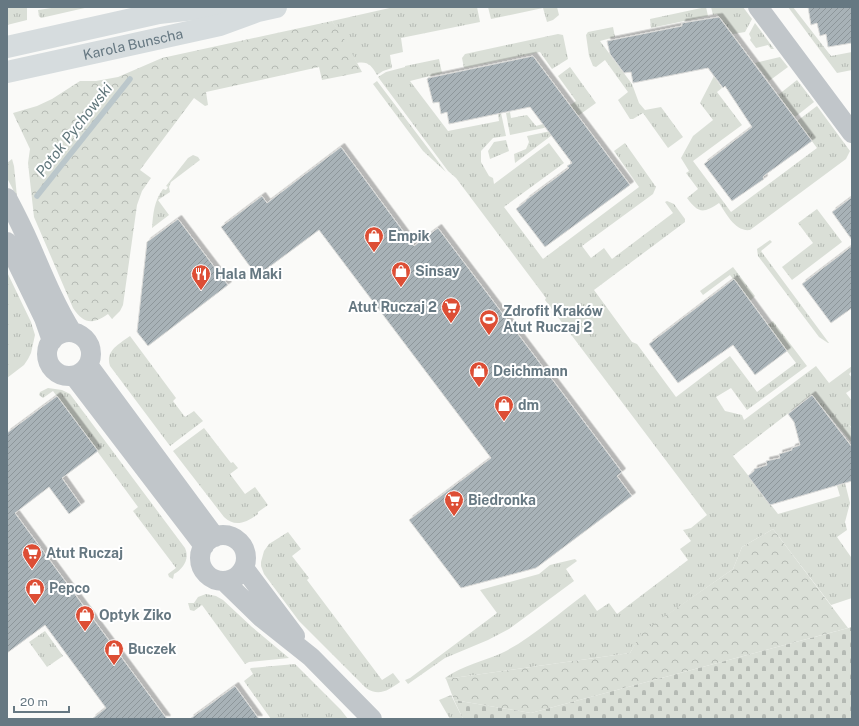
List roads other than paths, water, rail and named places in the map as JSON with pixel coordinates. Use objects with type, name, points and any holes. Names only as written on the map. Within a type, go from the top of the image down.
[{"type":"main road","name":"Karola Bunscha","points":[[7,47],[159,13],[212,7],[267,9]]},
{"type":"main road","name":"Karola Bunscha","points":[[7,72],[220,25],[267,9]]},
{"type":"street","points":[[758,7],[852,133]]},
{"type":"street","points":[[7,198],[30,244],[49,289],[72,332]]},
{"type":"street","points":[[7,242],[44,318],[52,341]]},
{"type":"street","points":[[72,332],[82,336],[89,343],[91,354],[81,370],[67,376],[55,371],[51,365],[48,351],[52,341],[62,333],[72,332]]},
{"type":"street","points":[[81,370],[209,542]]},
{"type":"street","points":[[222,536],[230,537],[237,540],[242,546],[246,561],[244,568],[236,578],[224,581],[217,580],[210,577],[205,572],[200,560],[201,553],[209,542],[222,536]]},
{"type":"street","points":[[244,568],[311,657]]},
{"type":"street","points":[[224,581],[262,618],[311,657],[372,719]]},
{"type":"waterway","name":"Potok Pychowski","points":[[37,196],[130,79]]},
{"type":"place","name":"Empik","points":[[374,253]]},
{"type":"place","name":"Sinsay","points":[[401,288]]},
{"type":"place","name":"Hala Maki","points":[[201,291]]},
{"type":"place","name":"Atut Ruczaj 2","points":[[451,324]]},
{"type":"place","name":"Zdrofit Kraków Atut Ruczaj 2","points":[[489,336]]},
{"type":"place","name":"Deichmann","points":[[479,388]]},
{"type":"place","name":"dm","points":[[504,422]]},
{"type":"place","name":"Biedronka","points":[[454,517]]},
{"type":"place","name":"Atut Ruczaj","points":[[32,570]]},
{"type":"place","name":"Pepco","points":[[35,605]]},
{"type":"place","name":"Optyk Ziko","points":[[85,632]]},
{"type":"place","name":"Buczek","points":[[114,666]]}]
